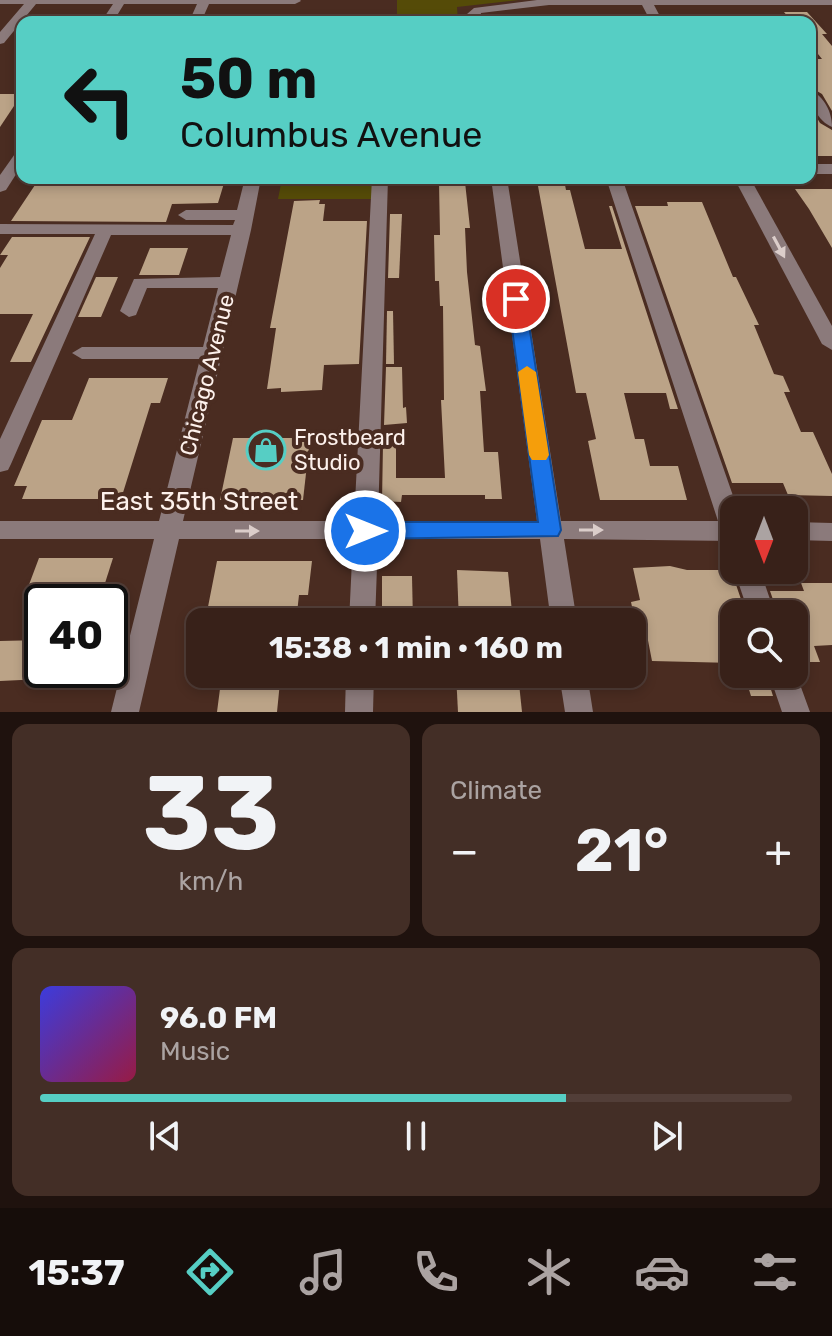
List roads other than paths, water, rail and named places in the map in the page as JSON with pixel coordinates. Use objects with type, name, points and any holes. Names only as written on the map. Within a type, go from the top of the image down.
[{"type":"street","points":[[20,16],[34,0]]},
{"type":"street","points":[[0,1],[205,0],[295,5]]},
{"type":"street","points":[[474,16],[478,10],[534,3],[646,1],[825,1],[832,12]]},
{"type":"street","points":[[740,1],[750,15]]},
{"type":"street","points":[[0,40],[16,21]]},
{"type":"street","points":[[816,102],[832,123]]},
{"type":"street","points":[[0,187],[14,164]]},
{"type":"street","name":"Chicago Avenue","points":[[125,712],[252,184]]},
{"type":"street","points":[[362,608],[380,184]]},
{"type":"street","points":[[500,184],[562,608]]},
{"type":"street","points":[[616,184],[722,496]]},
{"type":"street","points":[[745,184],[832,344]]},
{"type":"street","points":[[186,215],[244,222]]},
{"type":"street","points":[[0,229],[105,230],[244,222]]},
{"type":"street","points":[[0,464],[105,230]]},
{"type":"street","points":[[129,311],[140,283],[230,282]]},
{"type":"street","points":[[82,353],[213,353]]},
{"type":"street","name":"East 35th Street","points":[[0,530],[720,530]]},
{"type":"street","points":[[808,531],[832,532]]},
{"type":"street","points":[[359,712],[360,688]]},
{"type":"street","points":[[575,688],[579,712]]},
{"type":"street","points":[[788,688],[796,712]]},
{"type":"place","name":"Frostbeard Studio","points":[[266,450]]}]
